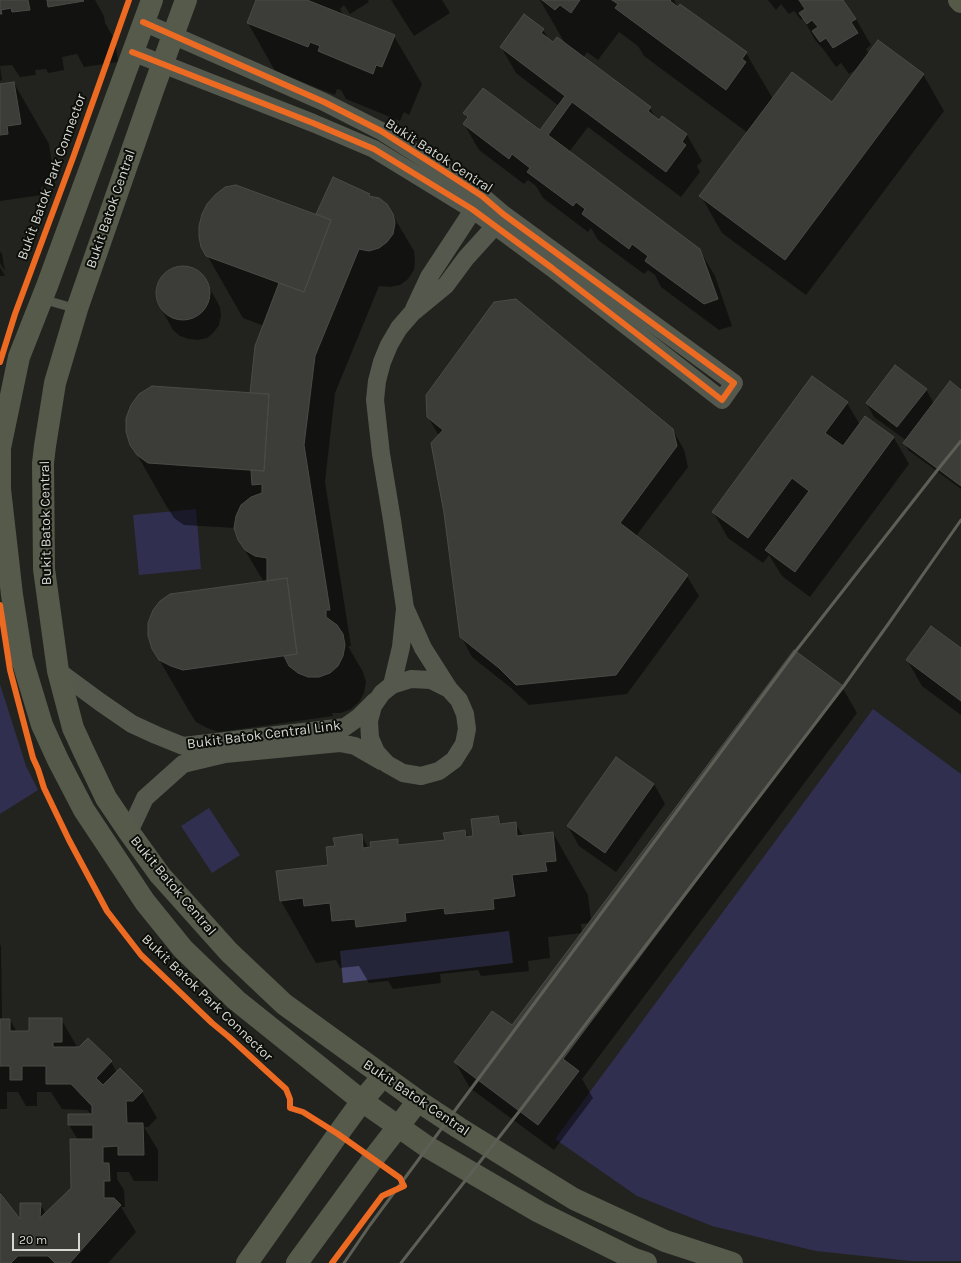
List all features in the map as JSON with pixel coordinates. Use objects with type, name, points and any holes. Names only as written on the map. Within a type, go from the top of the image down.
[{"type":"main road","name":"Bukit Batok Central","points":[[152,0],[42,299],[19,357],[0,448],[0,489],[12,595],[22,659],[42,725],[84,810],[145,902],[183,949],[236,1000],[362,1101],[426,1146],[539,1212],[634,1259],[646,1263]]},
{"type":"main road","name":"Bukit Batok Central","points":[[186,0],[174,36],[162,64],[77,309],[55,383],[45,446],[43,463],[44,569],[58,671],[73,728],[106,798],[160,875],[234,957],[284,1004],[418,1101],[459,1128],[574,1198],[665,1241],[732,1263]]},
{"type":"main road","points":[[247,1263],[362,1101],[383,1076]]},
{"type":"main road","points":[[297,1263],[373,1159],[418,1101]]},
{"type":"street","name":"Bukit Batok Central","points":[[143,22],[324,102],[374,128],[439,168],[477,203],[499,220],[734,383],[722,400],[564,278],[499,220]]},
{"type":"street","name":"Bukit Batok Central","points":[[132,52],[313,123],[374,149],[477,203]]},
{"type":"street","name":"Bukit Batok Central Link","points":[[412,313],[429,277],[477,203]]},
{"type":"street","name":"Bukit Batok Central Link","points":[[387,764],[376,752],[370,738],[369,722],[373,706],[387,689],[401,647],[405,608],[381,454],[375,400],[377,381],[382,362],[400,328],[412,313],[446,285],[466,258],[499,220]]},
{"type":"street","name":"Bukit Batok Central Link","points":[[129,832],[145,798],[183,764],[225,754],[340,743],[355,746],[403,774],[422,776],[439,771],[454,760],[464,744],[467,729],[466,714],[459,700],[449,689],[423,648],[405,608]]},
{"type":"street","name":"Bukit Batok Central Link","points":[[58,671],[132,724],[183,746],[345,727],[358,717],[387,689],[411,678],[431,680],[449,689]]},
{"type":"lane","points":[[42,299],[77,309]]},
{"type":"shaded area","points":[[196,509],[201,569],[139,575],[133,515]]},
{"type":"shaded area","points":[[0,684],[26,766],[38,790],[0,814]]},
{"type":"shaded area","points":[[873,709],[961,774],[961,1261],[911,1261],[816,1251],[712,1226],[637,1196],[555,1139]]},
{"type":"shaded area","points":[[209,808],[240,855],[212,873],[181,826]]},
{"type":"water","points":[[509,931],[513,963],[343,983],[340,951]]},
{"type":"building","points":[[0,0],[28,0],[30,10],[12,12],[11,8],[1,10],[2,14],[0,14]]},
{"type":"building","points":[[47,0],[83,0],[84,1],[48,7]]},
{"type":"building","points":[[256,0],[307,0],[395,35],[382,67],[376,65],[373,74],[318,51],[320,46],[310,42],[308,47],[247,23]]},
{"type":"building","points":[[542,0],[580,0],[571,13],[560,5],[555,10]]},
{"type":"building","points":[[612,0],[671,0],[670,1],[678,7],[680,4],[747,52],[742,59],[746,62],[726,90],[615,8],[618,4]]},
{"type":"building","points":[[799,0],[843,0],[856,19],[851,22],[858,33],[833,48],[826,38],[820,42],[812,31],[818,27],[812,20],[807,24],[799,13],[805,9]]},
{"type":"building","points":[[524,14],[544,29],[541,33],[553,42],[557,37],[651,107],[648,111],[659,120],[662,116],[687,134],[682,142],[686,145],[666,172],[572,102],[548,135],[700,249],[718,299],[704,304],[645,261],[648,256],[632,244],[629,249],[582,214],[585,209],[576,202],[573,206],[527,172],[530,168],[512,154],[509,159],[463,124],[468,117],[463,113],[483,88],[540,130],[565,96],[500,47]]},
{"type":"building","points":[[878,40],[924,74],[785,260],[699,196],[792,72],[832,102]]},
{"type":"building","points":[[14,82],[21,124],[7,126],[8,134],[0,135],[0,84]]},
{"type":"building","points":[[333,177],[370,194],[369,196],[379,198],[387,204],[393,214],[395,223],[393,234],[387,242],[379,248],[369,251],[359,249],[315,356],[304,445],[330,610],[326,610],[326,617],[337,625],[343,634],[345,645],[343,656],[338,666],[330,673],[319,677],[308,677],[298,673],[289,666],[284,656],[297,654],[287,578],[267,581],[267,558],[255,556],[245,550],[238,540],[234,528],[236,516],[241,505],[251,497],[262,493],[262,484],[252,485],[251,470],[264,471],[269,394],[250,393],[255,346],[279,283],[304,292],[331,220],[316,214]]},
{"type":"building","points":[[236,185],[331,220],[304,292],[206,256],[201,247],[199,237],[199,226],[202,214],[207,204],[215,195],[225,187]]},
{"type":"building","points":[[178,266],[188,266],[198,270],[206,278],[210,288],[210,298],[206,308],[198,316],[188,320],[178,320],[168,316],[160,308],[156,298],[156,288],[160,278],[168,270]]},
{"type":"building","points":[[516,299],[673,429],[677,446],[620,523],[688,575],[616,675],[516,685],[499,668],[460,637],[444,513],[431,443],[443,430],[427,417],[426,395],[494,302]]},
{"type":"building","points":[[895,365],[927,389],[897,427],[866,403]]},
{"type":"building","points":[[812,376],[848,402],[825,433],[843,446],[865,416],[894,437],[795,572],[765,550],[809,491],[792,478],[748,538],[712,512]]},
{"type":"building","points":[[950,381],[961,390],[961,486],[903,443]]},
{"type":"building","points":[[152,386],[269,394],[264,471],[148,463],[137,455],[130,445],[126,432],[126,418],[131,405],[139,394]]},
{"type":"building","points":[[287,578],[297,654],[183,670],[159,660],[152,649],[148,636],[148,623],[153,610],[160,601],[170,594]]},
{"type":"building","points":[[931,626],[961,648],[961,701],[906,660]]},
{"type":"building","points":[[794,650],[843,686],[563,1059],[579,1071],[538,1125],[454,1062],[492,1011],[512,1025]]},
{"type":"building","points":[[616,757],[654,784],[605,853],[567,826]]},
{"type":"building","points":[[498,816],[500,824],[516,822],[517,836],[553,832],[556,861],[545,862],[547,871],[512,875],[515,896],[493,899],[494,909],[445,914],[444,908],[405,913],[406,921],[356,927],[355,919],[332,921],[330,903],[304,906],[303,898],[280,901],[276,871],[328,865],[326,847],[335,846],[333,838],[362,834],[363,848],[371,847],[370,842],[398,839],[398,845],[445,840],[443,833],[465,830],[466,837],[473,836],[471,819]]},
{"type":"building","points":[[29,1018],[62,1018],[62,1042],[53,1042],[53,1047],[79,1047],[88,1038],[112,1061],[96,1078],[103,1085],[120,1068],[143,1091],[133,1101],[126,1101],[127,1123],[143,1123],[144,1155],[118,1155],[118,1146],[103,1147],[103,1163],[109,1163],[110,1181],[104,1181],[104,1198],[114,1198],[121,1205],[70,1263],[55,1263],[48,1256],[18,1256],[11,1263],[0,1263],[0,1193],[20,1219],[20,1203],[41,1203],[40,1218],[71,1188],[70,1139],[93,1139],[93,1125],[68,1125],[68,1114],[92,1114],[92,1106],[71,1084],[46,1084],[46,1066],[22,1066],[22,1080],[10,1080],[10,1066],[0,1066],[0,1019],[10,1019],[10,1031],[29,1031]]},
{"type":"railway","points":[[344,1263],[370,1225],[795,652],[961,441]]},
{"type":"railway","points":[[401,1263],[518,1113],[843,687],[961,520]]},
{"type":"cycle path","name":"Bukit Batok Park Connector","points":[[0,362],[15,314],[129,0]]},
{"type":"cycle path","points":[[132,52],[313,123],[374,149],[472,209],[552,268],[722,400],[734,383],[503,214],[482,196],[381,131],[324,102],[143,22]]},
{"type":"cycle path","name":"Bukit Batok Park Connector","points":[[0,605],[10,670],[33,758],[44,788],[69,840],[107,911],[141,955],[212,1023],[286,1089],[290,1099],[290,1108],[303,1112],[338,1134],[400,1178],[404,1186],[382,1196],[332,1263]]}]
